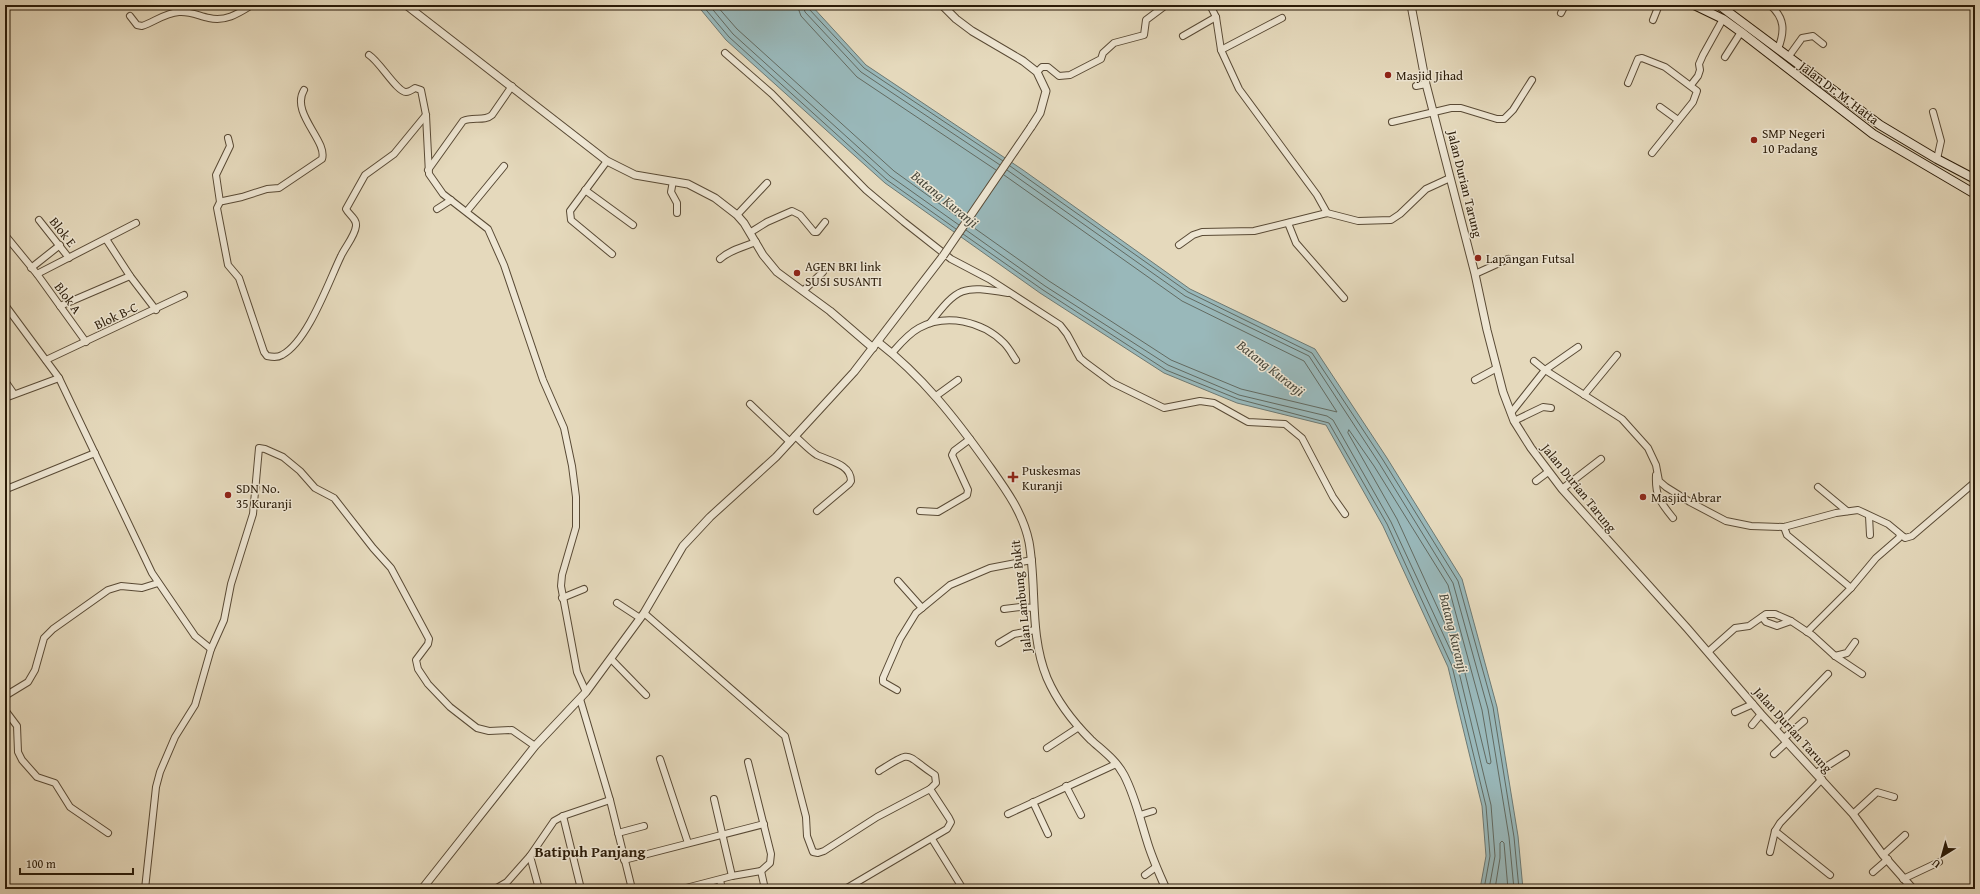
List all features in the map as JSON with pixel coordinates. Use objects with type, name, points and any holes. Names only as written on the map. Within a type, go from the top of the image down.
[{"type":"main road","name":"Jalan Dr. M. Hatta","points":[[1694,5],[1723,20],[1741,32],[1873,134],[1975,194]]},
{"type":"main road","name":"Jalan Dr. M. Hatta","points":[[1719,5],[1880,125],[1937,159],[1975,179]]},
{"type":"street","points":[[130,16],[137,25],[142,26],[166,15],[178,12],[188,12],[219,20],[226,19],[252,5]]},
{"type":"street","name":"Jalan Lambung Bukit","points":[[406,5],[608,161],[635,175],[688,184],[702,190],[737,215],[751,232],[766,260],[778,272],[876,345],[892,353],[936,396],[999,479],[1021,516],[1029,540],[1032,560],[1035,630],[1042,664],[1053,691],[1079,727],[1116,764],[1124,775],[1140,815],[1156,867],[1166,889]]},
{"type":"street","points":[[422,889],[535,746],[586,692],[642,616],[683,546],[710,517],[790,442],[854,372],[876,345],[943,256],[1040,113],[1046,91],[1037,72],[1023,61],[972,31],[956,19],[942,5]]},
{"type":"street","points":[[1037,72],[1042,67],[1047,67],[1058,76],[1070,75],[1090,63],[1101,59],[1103,53],[1114,43],[1144,35],[1148,18],[1166,5]]},
{"type":"street","points":[[1210,5],[1216,17],[1221,50],[1239,89],[1317,195],[1327,213]]},
{"type":"street","name":"Jalan Durian Tarung","points":[[1411,5],[1426,84],[1435,113],[1497,368],[1514,421],[1548,472],[1562,489],[1708,652],[1761,714],[1853,814],[1903,879],[1913,889]]},
{"type":"street","points":[[1562,13],[1565,5]]},
{"type":"street","points":[[1652,20],[1659,5]]},
{"type":"street","points":[[1770,5],[1778,13],[1782,23],[1782,38],[1778,49]]},
{"type":"street","points":[[1183,36],[1216,17]]},
{"type":"street","points":[[1221,50],[1282,18]]},
{"type":"street","points":[[1691,85],[1698,76],[1703,55],[1723,20]]},
{"type":"street","points":[[1725,57],[1741,32]]},
{"type":"street","points":[[1789,56],[1802,38],[1813,36],[1823,44]]},
{"type":"street","points":[[725,53],[772,94],[866,190],[951,259],[975,270],[1060,325],[1068,334],[1080,358],[1113,383],[1164,408],[1200,400],[1214,403],[1248,422],[1285,424],[1302,438],[1333,497],[1345,514]]},
{"type":"street","points":[[368,56],[382,67],[391,81],[403,92],[408,92],[415,88],[420,90],[426,115],[428,170],[434,184],[451,200],[485,225],[498,251],[541,374],[564,428],[575,490],[576,527],[562,575],[562,598],[576,672],[586,692]]},
{"type":"street","points":[[1628,83],[1638,60],[1642,58],[1665,67],[1697,91],[1696,97],[1652,153]]},
{"type":"street","points":[[1392,122],[1451,108],[1461,108],[1497,119],[1504,119],[1513,110],[1532,80]]},
{"type":"street","points":[[1416,86],[1426,84]]},
{"type":"street","points":[[428,170],[463,121],[471,118],[489,118],[512,86]]},
{"type":"street","points":[[220,202],[242,198],[267,189],[279,188],[322,159],[323,152],[303,114],[301,103],[304,90]]},
{"type":"street","points":[[1660,107],[1678,120]]},
{"type":"street","points":[[1933,112],[1940,141],[1937,159]]},
{"type":"street","points":[[228,138],[230,146],[216,175],[220,202],[217,208],[228,264],[239,278],[264,352],[267,356],[272,357],[283,355],[301,337],[319,305],[341,255],[356,228],[355,220],[346,210],[362,180],[369,171],[394,154],[426,115]]},
{"type":"street","points":[[608,161],[570,211],[570,218],[612,254]]},
{"type":"street","points":[[467,211],[504,166]]},
{"type":"street","points":[[1179,245],[1193,235],[1202,232],[1254,231],[1269,229],[1327,213],[1358,221],[1391,220],[1400,214],[1426,189],[1450,178]]},
{"type":"street","points":[[673,181],[671,192],[677,203],[676,213]]},
{"type":"street","points":[[737,215],[768,183]]},
{"type":"street","points":[[585,190],[633,225]]},
{"type":"street","points":[[437,210],[451,200]]},
{"type":"street","points":[[751,232],[767,222],[792,211],[800,215],[814,232],[817,232],[825,222]]},
{"type":"street","name":"Blok E","points":[[39,220],[69,258]]},
{"type":"street","points":[[37,274],[136,223]]},
{"type":"street","points":[[1288,223],[1296,243],[1344,298]]},
{"type":"street","name":"Blok A","points":[[5,234],[37,274],[86,342]]},
{"type":"street","points":[[106,239],[130,276],[156,310]]},
{"type":"street","points":[[720,258],[729,251],[739,249],[756,242]]},
{"type":"street","points":[[31,268],[60,245]]},
{"type":"street","points":[[1475,274],[1508,259]]},
{"type":"street","points":[[803,291],[823,272]]},
{"type":"street","points":[[60,306],[130,276]]},
{"type":"street","points":[[930,324],[950,298],[962,291],[984,289],[1011,294]]},
{"type":"street","name":"Blok B-C","points":[[46,360],[156,310],[184,295]]},
{"type":"street","points":[[5,305],[60,378],[144,557],[158,583],[195,636],[211,649]]},
{"type":"street","points":[[892,353],[910,334],[930,324],[948,320],[965,322],[983,329],[1003,342],[1016,360]]},
{"type":"street","points":[[1511,413],[1545,370],[1578,347]]},
{"type":"street","points":[[1584,395],[1618,355]]},
{"type":"street","points":[[1534,361],[1545,370],[1622,419],[1648,448],[1656,465],[1659,481],[1666,487],[1690,502],[1726,521],[1751,526],[1784,527],[1847,511],[1858,510],[1888,524],[1905,538],[1912,536],[1975,482]]},
{"type":"street","points":[[1475,380],[1497,368]]},
{"type":"street","points":[[5,398],[60,378]]},
{"type":"street","points":[[936,396],[958,380]]},
{"type":"street","points":[[5,381],[14,394]]},
{"type":"street","points":[[750,404],[790,442]]},
{"type":"street","points":[[1514,421],[1543,407],[1551,408]]},
{"type":"street","points":[[795,436],[816,454],[841,465],[851,476],[851,481],[849,484],[817,511]]},
{"type":"street","points":[[920,511],[938,512],[967,495],[968,490],[952,455],[954,451],[970,439]]},
{"type":"street","points":[[135,889],[145,888],[156,787],[160,772],[175,737],[195,705],[211,649],[224,620],[231,584],[253,514],[259,449],[266,449],[283,457],[300,471],[316,488],[330,495],[391,568],[429,640],[428,644],[416,660],[418,669],[428,684],[450,707],[477,728],[490,731],[512,730],[535,746]]},
{"type":"street","points":[[9,488],[95,453]]},
{"type":"street","points":[[1562,489],[1601,459]]},
{"type":"street","points":[[1656,465],[1657,494],[1660,502],[1673,518]]},
{"type":"street","points":[[1536,481],[1548,472]]},
{"type":"street","points":[[1818,487],[1847,511]]},
{"type":"street","points":[[1869,516],[1870,535]]},
{"type":"street","points":[[1784,527],[1787,535],[1851,588]]},
{"type":"street","points":[[1807,632],[1851,588],[1876,558],[1899,538],[1900,535]]},
{"type":"street","points":[[897,690],[883,682],[883,678],[900,639],[916,613],[950,585],[990,568],[1032,560]]},
{"type":"street","points":[[898,581],[922,608]]},
{"type":"street","points":[[5,696],[28,682],[35,670],[44,638],[58,625],[108,590],[121,586],[142,588],[158,583]]},
{"type":"street","points":[[562,598],[584,589]]},
{"type":"street","points":[[617,603],[642,616],[786,736],[806,817],[807,836],[811,849],[815,853],[824,851],[877,817],[930,789],[936,783],[935,775],[910,756],[904,756],[879,771]]},
{"type":"street","points":[[1004,610],[1020,607],[1034,608]]},
{"type":"street","points":[[1708,652],[1735,628],[1749,626],[1766,614],[1775,614],[1791,621],[1807,632],[1835,656],[1862,674]]},
{"type":"street","points":[[1762,617],[1771,625],[1777,626],[1782,626],[1791,621]]},
{"type":"street","points":[[999,643],[1014,634],[1035,630]]},
{"type":"street","points":[[1835,656],[1847,653],[1855,642]]},
{"type":"street","points":[[611,659],[646,695]]},
{"type":"street","points":[[1775,728],[1828,674]]},
{"type":"street","points":[[580,699],[610,800],[632,889]]},
{"type":"street","points":[[1735,712],[1753,704]]},
{"type":"street","points":[[5,710],[17,726],[18,752],[22,760],[37,777],[55,783],[70,807],[108,833]]},
{"type":"street","points":[[1752,725],[1761,714]]},
{"type":"street","points":[[1774,754],[1804,721]]},
{"type":"street","points":[[1047,748],[1079,727]]},
{"type":"street","points":[[1816,773],[1846,754]]},
{"type":"street","points":[[660,759],[688,843]]},
{"type":"street","points":[[682,889],[732,876],[761,871],[770,863],[771,859],[764,824],[748,762]]},
{"type":"street","points":[[1008,814],[1116,764]]},
{"type":"street","points":[[1770,852],[1775,831],[1780,823],[1822,779]]},
{"type":"street","points":[[1066,786],[1081,815]]},
{"type":"street","points":[[847,888],[947,829],[951,822],[930,789]]},
{"type":"street","points":[[1853,814],[1877,792],[1894,796]]},
{"type":"street","points":[[714,799],[732,876]]},
{"type":"street","points":[[495,889],[514,875],[530,856],[554,821],[563,816],[610,800]]},
{"type":"street","points":[[1033,802],[1048,834]]},
{"type":"street","points":[[1140,815],[1153,811]]},
{"type":"street","points":[[563,816],[581,889]]},
{"type":"street","points":[[624,860],[764,824]]},
{"type":"street","points":[[618,834],[644,826]]},
{"type":"street","points":[[1775,831],[1830,875]]},
{"type":"street","points":[[1873,872],[1905,835]]},
{"type":"street","points":[[932,839],[963,889]]},
{"type":"street","points":[[530,856],[539,889]]},
{"type":"street","points":[[1903,879],[1939,862]]},
{"type":"street","points":[[1145,875],[1156,867]]},
{"type":"street","points":[[761,871],[765,889]]},
{"type":"street","points":[[720,880],[722,889]]},
{"type":"water","name":"Batang Kuranji","points":[[697,5],[811,5],[866,65],[1023,170],[1190,289],[1315,349],[1387,458],[1462,579],[1497,707],[1518,836],[1523,889],[1480,889],[1486,856],[1482,806],[1448,667],[1383,526],[1326,425],[1237,403],[1164,373],[1040,293],[885,183],[726,40]]},
{"type":"place","name":"Masjid Jihad","points":[[1388,75]]},
{"type":"place","name":"SMP Negeri 10 Padang","points":[[1754,140]]},
{"type":"place","name":"Lapangan Futsal","points":[[1478,258]]},
{"type":"place","name":"AGEN BRI link SUSI SUSANTI","points":[[797,273]]},
{"type":"place","name":"Puskesmas Kuranji","points":[[1013,477]]},
{"type":"place","name":"SDN No. 35 Kuranji","points":[[228,495]]},
{"type":"place","name":"Masjid Abrar","points":[[1643,497]]},
{"type":"district","name":"Batipuh Panjang","points":[[590,851]]}]
